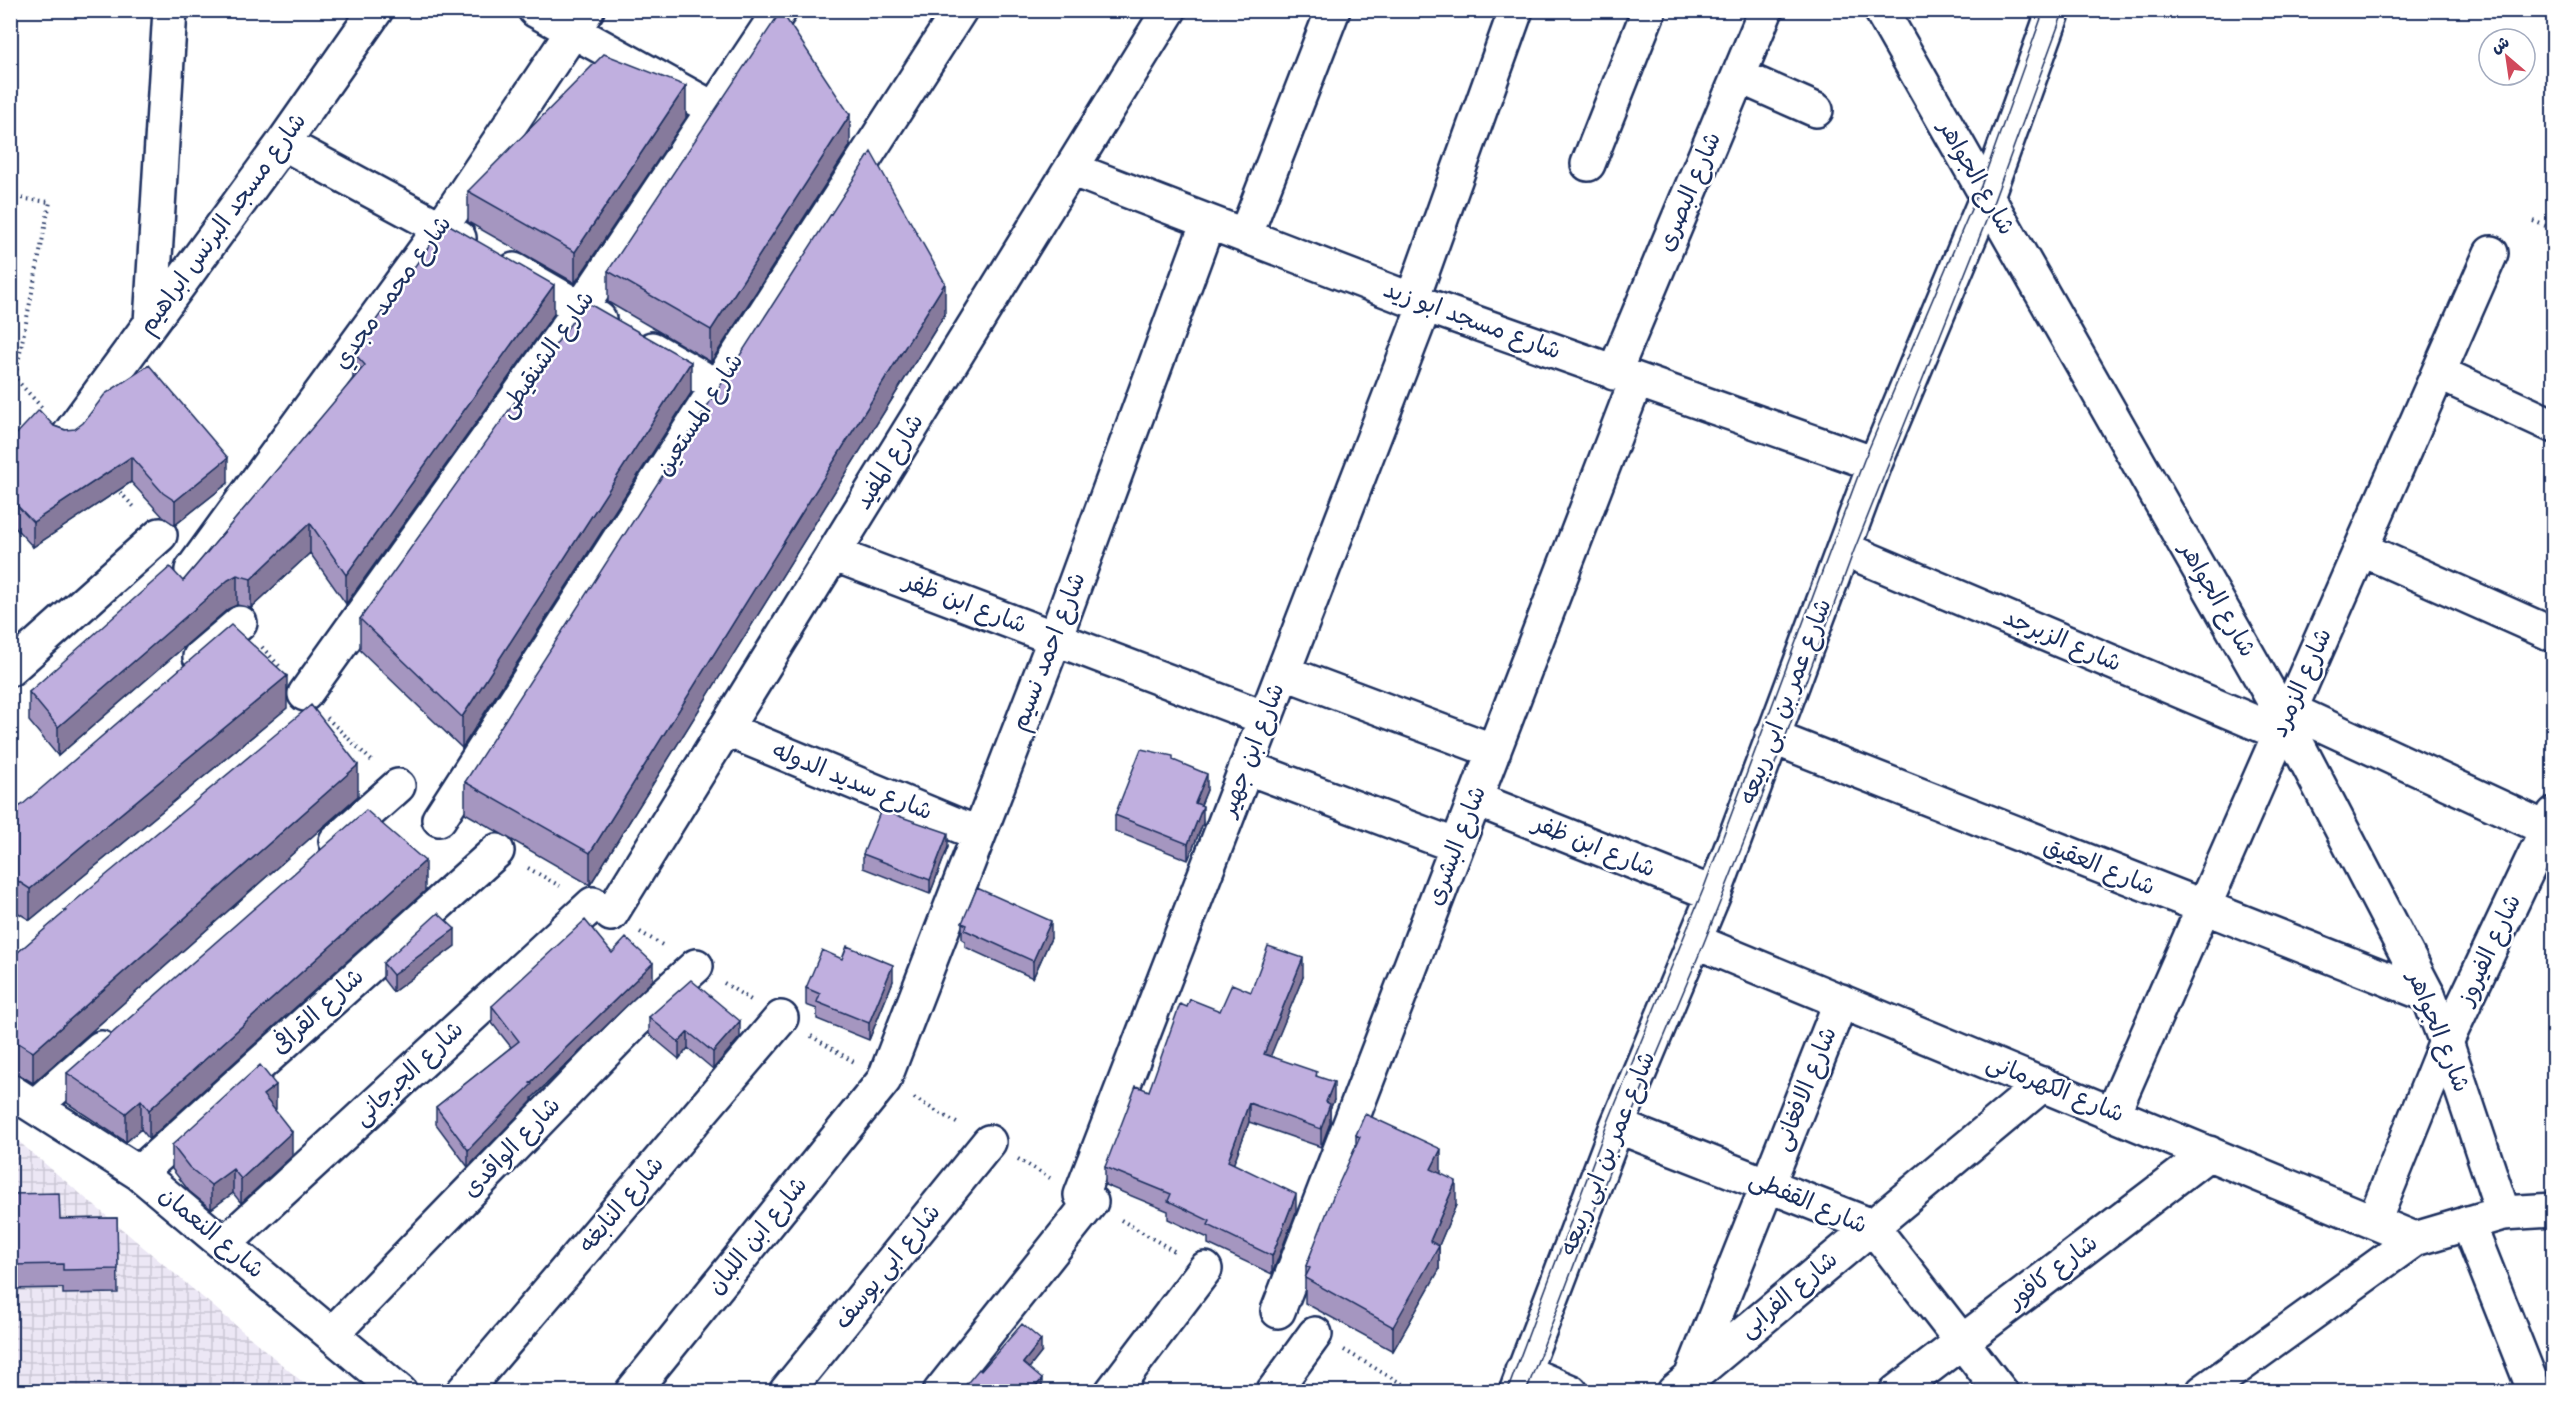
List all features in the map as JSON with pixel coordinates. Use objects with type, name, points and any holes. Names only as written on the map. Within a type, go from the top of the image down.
[{"type":"street","points":[[151,323],[170,10]]},
{"type":"street","name":"شارع مسجد البرنس ابراهيم","points":[[68,436],[283,143],[376,10]]},
{"type":"street","points":[[535,10],[580,21],[714,110]]},
{"type":"street","name":"شارع الشنقيطى","points":[[307,708],[581,308],[780,10]]},
{"type":"street","name":"شارع المستعين","points":[[440,819],[960,10]]},
{"type":"street","name":"شارع المفيد","points":[[602,909],[725,729],[1169,10]]},
{"type":"street","points":[[1245,236],[1333,10]]},
{"type":"street","name":"شارع ابن جهير","points":[[940,1392],[1086,1199],[1283,672],[1418,302],[1516,10]]},
{"type":"street","points":[[1588,164],[1649,10]]},
{"type":"street","name":"شارع البصرى","points":[[1625,377],[1766,10]]},
{"type":"street","name":"شارع الجواهر","points":[[1881,10],[2285,721],[2428,995],[2503,1213]]},
{"type":"street","name":"شارع عمر بن ابى ربيعه","points":[[1519,1381],[1617,1126],[1714,894],[1875,464],[1987,196],[2054,10]]},
{"type":"street","name":"شارع محمد مجدي","points":[[192,570],[441,228],[580,21]]},
{"type":"street","points":[[1739,76],[1816,110]]},
{"type":"street","points":[[283,143],[441,228],[718,387]]},
{"type":"street","name":"شارع مسجد ابو زيد","points":[[1071,170],[1418,302],[1875,464]]},
{"type":"street","name":"شارع احمد نسيم","points":[[884,1080],[1055,639],[1208,222]]},
{"type":"street","name":"شارع الزمرد","points":[[2113,1113],[2491,253]]},
{"type":"street","points":[[2439,373],[2553,426]]},
{"type":"street","name":"شارع البشرى","points":[[1278,1311],[1494,750],[1625,377]]},
{"type":"street","points":[[10,669],[160,535]]},
{"type":"street","name":"شارع الزبرجد","points":[[1844,549],[2550,822]]},
{"type":"street","points":[[2361,549],[2553,635]]},
{"type":"street","name":"شارع ابن ظفر","points":[[833,554],[1265,718]]},
{"type":"street","points":[[178,676],[240,623]]},
{"type":"street","points":[[1283,672],[1494,750]]},
{"type":"street","name":"شارع سديد الدوله","points":[[725,729],[979,834]]},
{"type":"street","name":"شارع العقيق","points":[[1772,737],[2428,995]]},
{"type":"street","points":[[1246,767],[1457,846]]},
{"type":"street","points":[[309,864],[398,786]]},
{"type":"street","name":"شارع ابن ظفر","points":[[1475,799],[1714,894]]},
{"type":"street","name":"شارع الفيروز","points":[[2374,1221],[2446,1042],[2550,822]]},
{"type":"street","name":"شارع القرافى","points":[[139,1173],[497,852]]},
{"type":"street","name":"شارع الجرجانى","points":[[224,1244],[602,909]]},
{"type":"street","name":"شارع الكهرمانى","points":[[1695,941],[2415,1239]]},
{"type":"street","name":"شارع الواقدى","points":[[332,1334],[634,1022],[696,966]]},
{"type":"street","name":"شارع الافغانى","points":[[1682,1384],[1768,1185],[1841,1001]]},
{"type":"street","name":"شارع النابغه","points":[[463,1392],[781,1018]]},
{"type":"street","points":[[23,1098],[123,1028]]},
{"type":"street","name":"شارع ابن اللبان","points":[[632,1392],[884,1080]]},
{"type":"street","name":"شارع الفرابى","points":[[1682,1384],[2043,1084]]},
{"type":"street","name":"شارع النعمان","points":[[23,1098],[139,1173],[400,1392]]},
{"type":"street","name":"شارع القفطى","points":[[1617,1126],[1872,1226],[2001,1392]]},
{"type":"street","name":"شارع ابى يوسف","points":[[786,1392],[989,1142]]},
{"type":"street","name":"شارع كافور","points":[[1896,1392],[2210,1153]]},
{"type":"street","points":[[2208,1390],[2415,1239],[2503,1213],[2553,1210]]},
{"type":"street","points":[[2468,1223],[2535,1392]]},
{"type":"street","points":[[1112,1392],[1205,1269]]},
{"type":"street","points":[[1273,1392],[1315,1334]]},
{"type":"street","points":[[1519,1381],[1571,1392]]},
{"type":"path","points":[[10,197],[50,202],[15,378],[68,436]]},
{"type":"path","points":[[2533,221],[2553,229]]},
{"type":"path","points":[[114,485],[160,535]]},
{"type":"path","points":[[240,623],[307,708],[398,786]]},
{"type":"path","points":[[497,852],[602,909],[884,1080],[1205,1269]]},
{"type":"path","points":[[1315,1334],[1416,1392]]},
{"type":"shaded area","points":[[11,1135],[313,1391],[11,1391]]},
{"type":"building","points":[[781,11],[850,115],[711,330],[608,271]]},
{"type":"building","points":[[604,54],[686,86],[575,252],[468,191]]},
{"type":"building","points":[[871,152],[945,283],[590,853],[465,782]]},
{"type":"building","points":[[446,223],[554,285],[346,575],[310,523],[251,579],[237,575],[228,580],[58,727],[29,692],[170,567],[183,581],[365,365],[353,352]]},
{"type":"building","points":[[586,302],[691,362],[462,717],[360,619]]},
{"type":"building","points":[[149,365],[228,458],[175,501],[163,493],[131,457],[33,522],[10,498],[10,441],[39,410],[54,426],[65,430],[75,429],[83,423],[105,394]]},
{"type":"building","points":[[231,625],[287,676],[30,889],[10,876],[10,812],[22,805]]},
{"type":"building","points":[[311,705],[358,765],[33,1052],[20,1044],[10,1042],[10,959],[66,911],[64,910]]},
{"type":"building","points":[[1141,749],[1173,756],[1173,760],[1207,774],[1195,803],[1203,806],[1188,844],[1115,815]]},
{"type":"building","points":[[366,810],[425,861],[149,1110],[141,1100],[126,1113],[67,1073]]},
{"type":"building","points":[[881,810],[948,833],[930,880],[863,854]]},
{"type":"building","points":[[977,888],[1051,921],[1033,961],[965,930],[967,925],[962,923]]},
{"type":"building","points":[[438,913],[455,929],[393,975],[383,963]]},
{"type":"building","points":[[585,920],[612,953],[626,938],[653,963],[530,1083],[532,1084],[468,1150],[436,1107],[519,1041],[492,1006]]},
{"type":"building","points":[[847,946],[893,965],[869,1023],[817,1002],[820,994],[806,988],[822,950],[842,959]]},
{"type":"building","points":[[1268,946],[1303,958],[1264,1054],[1317,1072],[1316,1076],[1334,1082],[1326,1102],[1330,1104],[1321,1129],[1249,1103],[1228,1161],[1296,1194],[1272,1256],[1208,1225],[1210,1221],[1168,1201],[1171,1194],[1105,1167],[1136,1086],[1149,1091],[1180,1004],[1187,1007],[1190,999],[1220,1011],[1232,984],[1251,992]]},
{"type":"building","points":[[691,980],[740,1021],[713,1052],[688,1032],[679,1042],[649,1017]]},
{"type":"building","points":[[260,1065],[276,1085],[263,1095],[292,1132],[241,1179],[233,1169],[211,1185],[189,1167],[172,1145]]},
{"type":"building","points":[[1365,1114],[1441,1149],[1431,1169],[1456,1181],[1430,1241],[1439,1246],[1393,1327],[1305,1278],[1310,1268],[1306,1266],[1334,1194],[1360,1137],[1356,1135]]},
{"type":"building","points":[[59,1193],[60,1219],[117,1218],[118,1269],[63,1270],[63,1264],[10,1265],[10,1194]]},
{"type":"building","points":[[1022,1324],[1041,1340],[1023,1363],[1042,1379],[1031,1392],[1011,1392],[1004,1386],[999,1392],[952,1392],[960,1384],[964,1387],[979,1369],[981,1371]]},
{"type":"tram line","points":[[1507,1392],[1608,1122],[1703,890],[1864,460],[1981,186],[2044,10]]},
{"type":"tram line","points":[[1526,1392],[1625,1130],[1703,945],[1784,741],[1853,553],[1992,206],[2064,10]]}]
